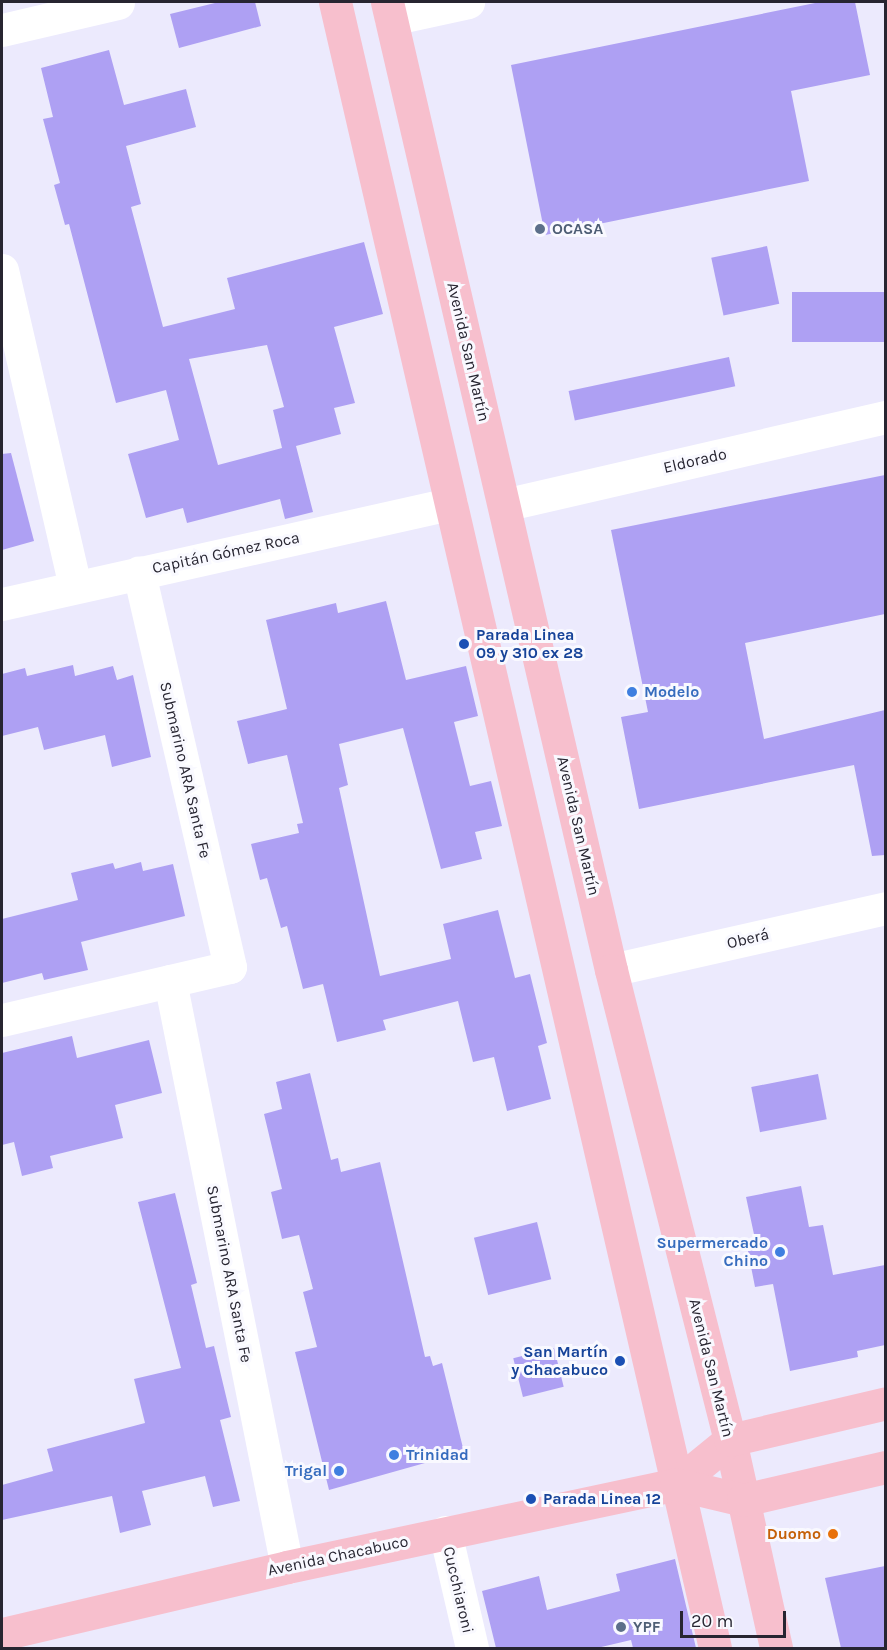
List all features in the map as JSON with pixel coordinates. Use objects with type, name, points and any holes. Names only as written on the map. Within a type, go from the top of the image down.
[{"type":"main road","points":[[335,2],[715,1648]]},
{"type":"main road","name":"Avenida San Martín","points":[[389,10],[611,970],[730,1440],[776,1648]]},
{"type":"main road","name":"Avenida Chacabuco","points":[[676,1484],[730,1440],[885,1403]]},
{"type":"main road","name":"Avenida Chacabuco","points":[[2,1634],[287,1567],[676,1484],[742,1500],[885,1467]]},
{"type":"street","points":[[389,10],[468,2]]},
{"type":"street","points":[[2,30],[118,3]]},
{"type":"street","points":[[2,270],[75,587]]},
{"type":"street","name":"Eldorado","points":[[504,506],[885,417]]},
{"type":"street","name":"Capitán Gómez Roca","points":[[2,604],[451,504]]},
{"type":"street","name":"Submarino ARA Santa Fe","points":[[139,572],[230,967],[170,981],[287,1567]]},
{"type":"street","name":"Oberá","points":[[611,970],[885,908]]},
{"type":"street","points":[[2,1020],[170,981]]},
{"type":"street","name":"Cucchiaroni","points":[[445,1532],[472,1648]]},
{"type":"building","points":[[219,2],[255,2],[261,26],[179,48],[170,14]]},
{"type":"building","points":[[820,2],[855,2],[870,75],[791,91],[809,181],[545,235],[511,65]]},
{"type":"building","points":[[109,50],[124,105],[186,89],[196,127],[126,146],[141,204],[131,207],[163,327],[235,309],[227,278],[364,242],[383,314],[334,327],[355,403],[334,408],[341,434],[296,446],[313,512],[285,519],[280,499],[187,523],[183,508],[146,518],[128,454],[179,440],[166,390],[116,403],[69,224],[65,225],[54,185],[60,183],[43,119],[53,117],[41,68]],"holes":[[[267,345],[284,407],[273,410],[282,448],[218,465],[189,359]]]},
{"type":"building","points":[[767,246],[779,304],[724,316],[711,258]]},
{"type":"building","points":[[792,292],[885,292],[885,342],[792,342]]},
{"type":"building","points":[[729,357],[735,386],[575,420],[569,391]]},
{"type":"building","points":[[11,453],[34,541],[2,550],[2,454]]},
{"type":"building","points":[[885,475],[885,614],[745,643],[764,739],[885,710],[885,855],[872,856],[854,765],[639,809],[621,717],[648,712],[611,530]]},
{"type":"building","points":[[386,601],[406,680],[466,666],[478,716],[454,722],[470,786],[491,781],[502,826],[475,832],[482,859],[441,869],[403,728],[339,744],[348,785],[339,788],[380,976],[451,959],[443,924],[498,910],[515,978],[530,974],[547,1043],[538,1046],[551,1099],[507,1111],[494,1057],[473,1062],[458,1001],[383,1020],[386,1030],[337,1042],[323,984],[303,989],[287,926],[281,928],[267,878],[260,880],[251,844],[299,833],[297,824],[303,823],[287,755],[248,764],[237,721],[287,709],[266,620],[336,603],[338,613]]},
{"type":"building","points":[[73,665],[75,676],[113,666],[117,680],[133,675],[151,757],[112,767],[105,735],[44,750],[38,727],[2,736],[2,674],[25,668],[27,676]]},
{"type":"building","points":[[141,862],[143,871],[173,864],[185,916],[81,942],[88,970],[44,980],[42,973],[2,983],[2,919],[78,900],[71,873],[113,863],[115,869]]},
{"type":"building","points":[[72,1036],[77,1058],[149,1040],[162,1093],[115,1105],[123,1138],[50,1156],[53,1168],[22,1176],[14,1142],[2,1145],[2,1053]]},
{"type":"building","points":[[310,1073],[331,1160],[338,1158],[341,1172],[380,1162],[425,1357],[430,1356],[433,1366],[442,1363],[464,1452],[329,1490],[295,1352],[317,1347],[303,1292],[313,1289],[299,1235],[282,1239],[271,1192],[282,1189],[264,1114],[282,1109],[276,1082]]},
{"type":"building","points":[[818,1074],[827,1119],[760,1132],[751,1087]]},
{"type":"building","points":[[801,1186],[809,1227],[823,1225],[833,1275],[885,1265],[885,1345],[857,1351],[858,1357],[790,1371],[773,1284],[755,1287],[746,1241],[755,1239],[746,1197]]},
{"type":"building","points":[[175,1193],[197,1283],[191,1285],[206,1348],[214,1346],[231,1417],[220,1420],[240,1501],[213,1507],[205,1476],[142,1491],[151,1525],[120,1533],[112,1496],[2,1520],[2,1485],[53,1471],[47,1449],[145,1423],[134,1379],[181,1368],[138,1202]]},
{"type":"building","points":[[537,1222],[551,1279],[488,1295],[474,1238]]},
{"type":"building","points":[[554,1348],[564,1387],[523,1397],[513,1358]]},
{"type":"building","points":[[675,1559],[696,1648],[633,1648],[631,1640],[597,1648],[496,1648],[482,1591],[539,1576],[547,1610],[620,1591],[616,1574]]},
{"type":"building","points":[[885,1566],[885,1648],[841,1648],[825,1578]]},
{"type":"place","name":"OCASA","points":[[540,229]]},
{"type":"place","name":"Parada Linea 09 y 310 ex 28","points":[[464,644]]},
{"type":"place","name":"Modelo","points":[[632,692]]},
{"type":"place","name":"Supermercado Chino","points":[[780,1252]]},
{"type":"place","name":"San Martín y Chacabuco","points":[[620,1361]]},
{"type":"place","name":"Trinidad","points":[[394,1455]]},
{"type":"place","name":"Trigal","points":[[339,1471]]},
{"type":"place","name":"Parada Linea 12","points":[[531,1499]]},
{"type":"place","name":"Duomo","points":[[833,1534]]},
{"type":"place","name":"YPF","points":[[621,1627]]}]
